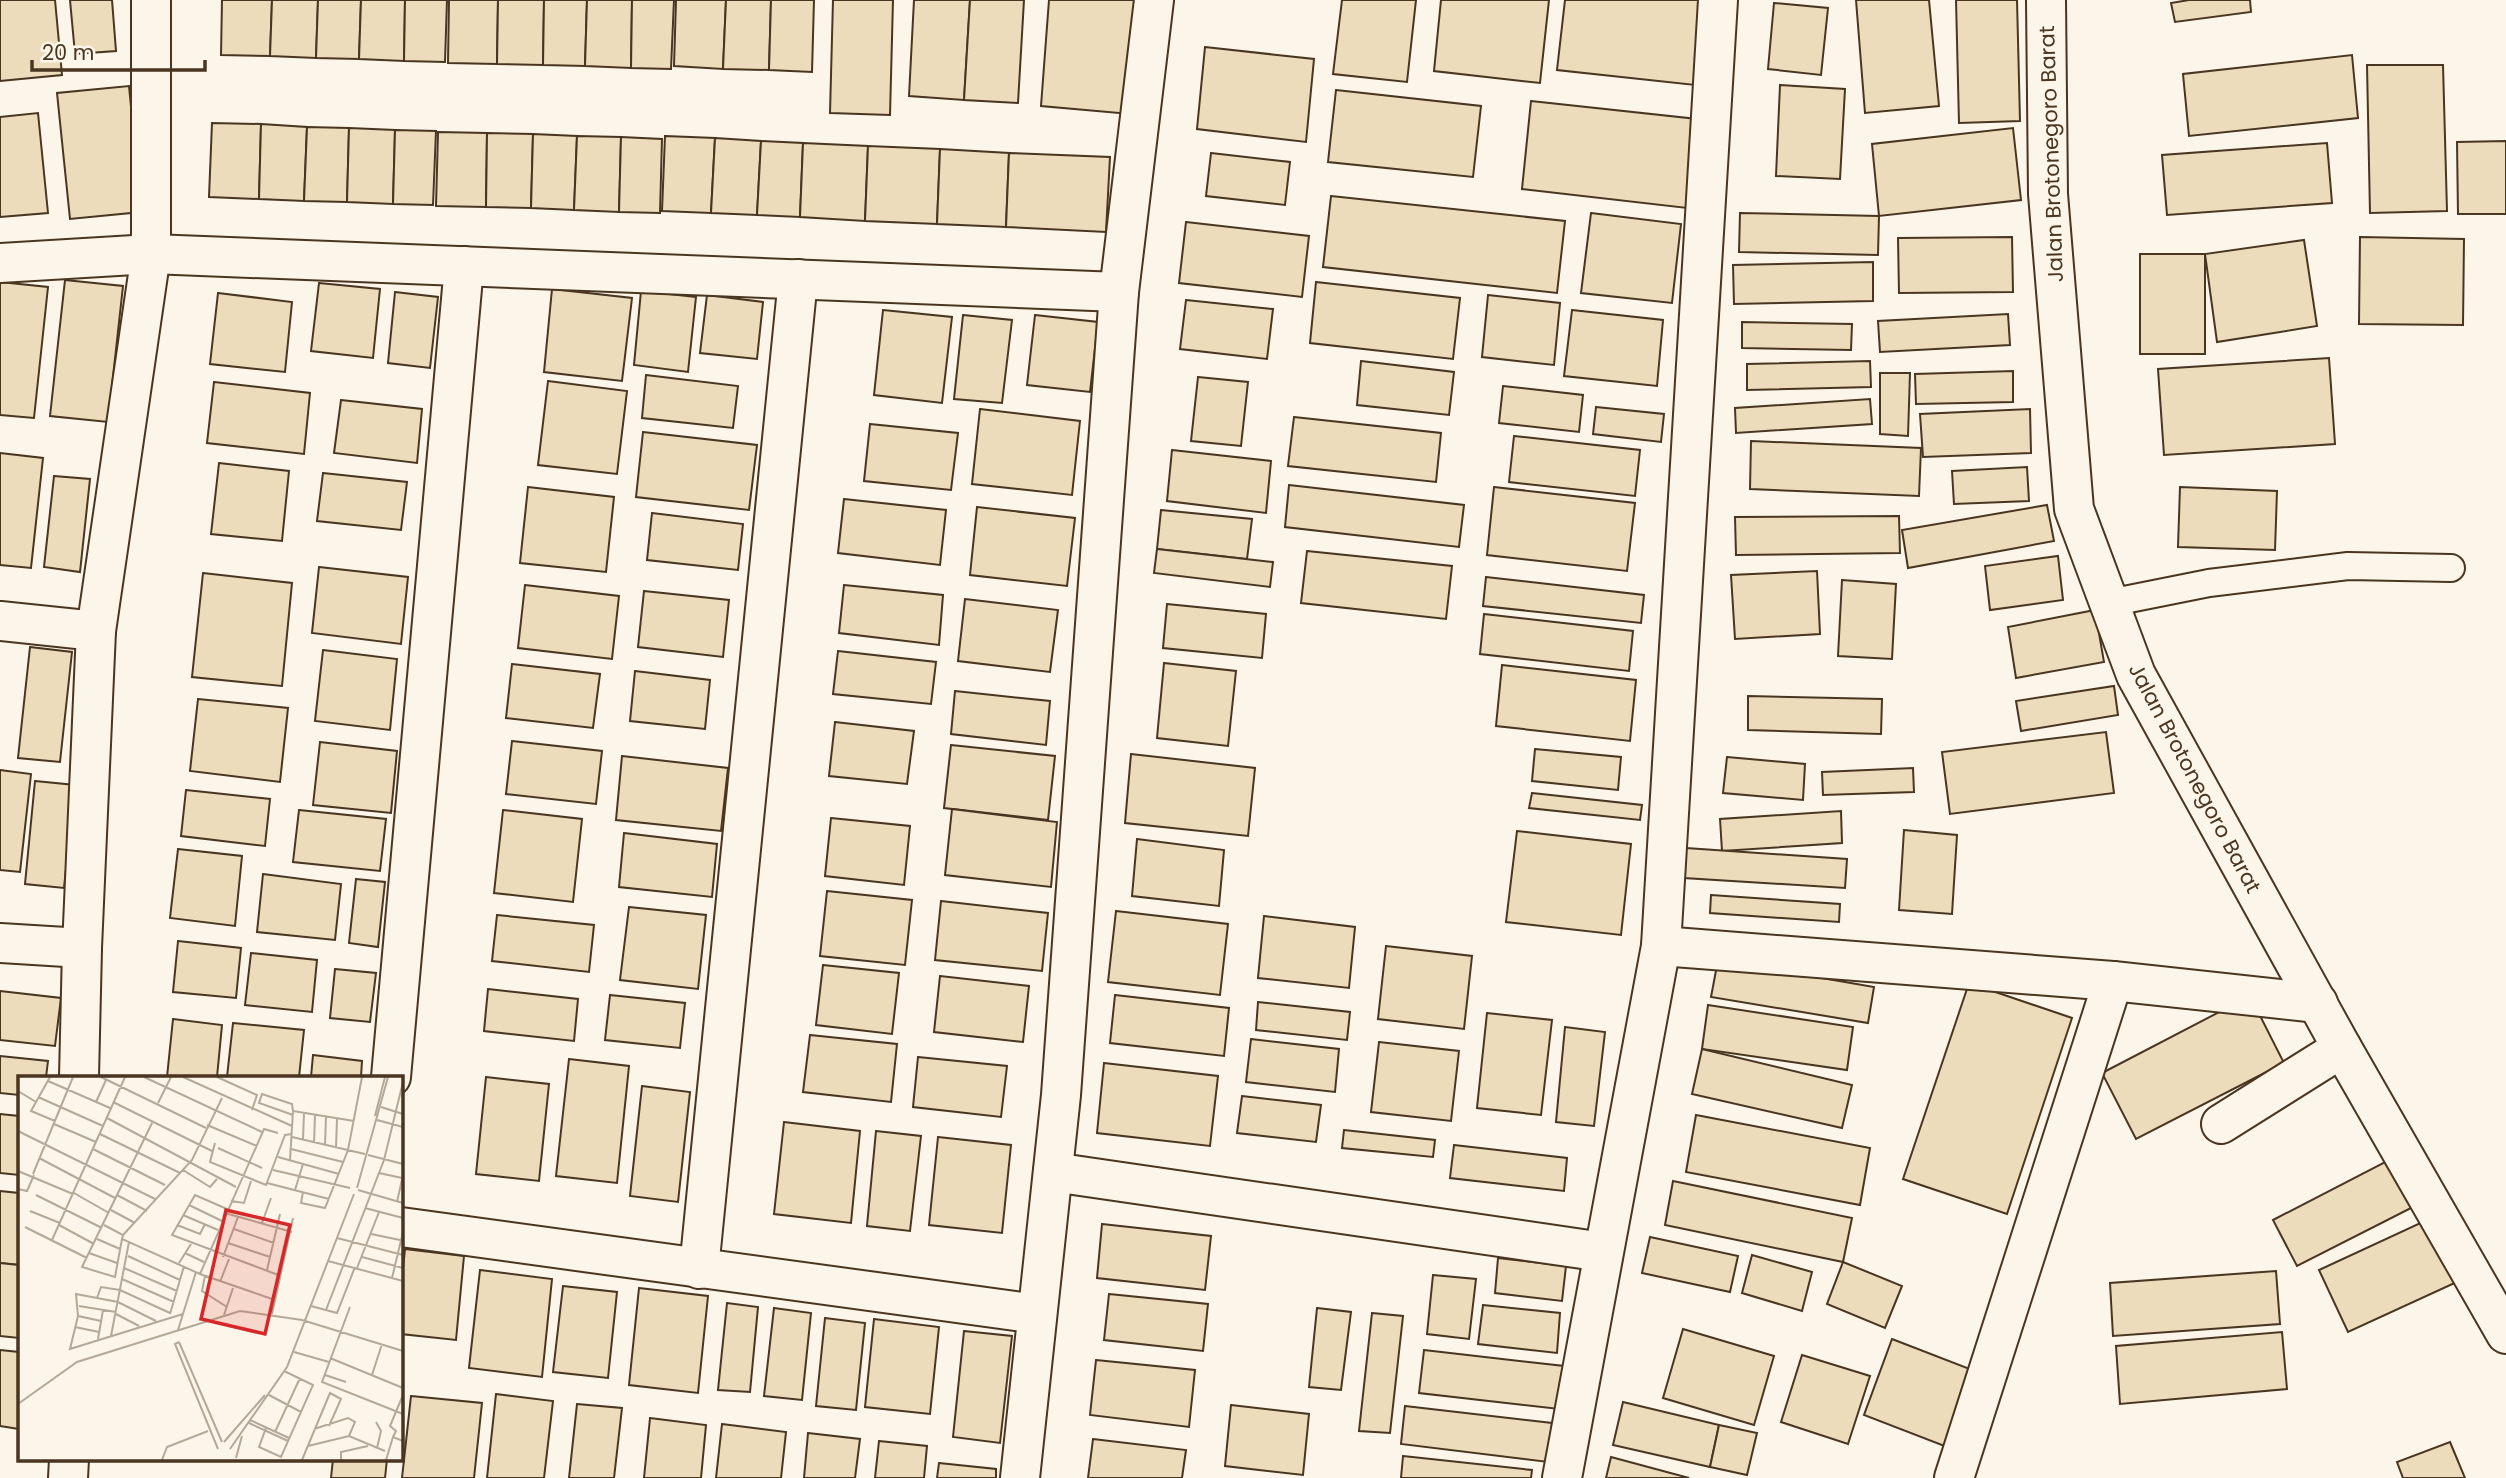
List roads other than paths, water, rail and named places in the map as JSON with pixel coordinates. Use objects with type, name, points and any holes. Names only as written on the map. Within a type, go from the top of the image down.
[{"type":"street","points":[[79,1076],[96,631],[152,254],[151,0]]},
{"type":"street","points":[[1020,1478],[1063,1067],[1119,292],[1154,0]]},
{"type":"street","points":[[1562,1478],[1661,946],[1718,0]]},
{"type":"street","name":"Jalan Brotonegoro Barat","points":[[2046,0],[2048,194],[2074,509],[2136,675],[2342,1048],[2506,1334]]},
{"type":"street","points":[[0,263],[152,254],[1119,292]]},
{"type":"street","points":[[391,1076],[464,266]]},
{"type":"street","points":[[699,1269],[799,279]]},
{"type":"street","points":[[0,621],[96,631]]},
{"type":"street","points":[[0,943],[82,948]]},
{"type":"street","points":[[1661,946],[2113,981],[2318,1003]]},
{"type":"street","points":[[1954,1478],[2113,981]]},
{"type":"street","points":[[2221,1124],[2342,1048]]},
{"type":"street","points":[[1053,1172],[1603,1252]]},
{"type":"street","points":[[402,1227],[1037,1314]]},
{"type":"street","points":[[68,1478],[69,1460]]},
{"type":"lane","points":[[2109,603],[2209,583],[2348,566],[2451,568]]}]
